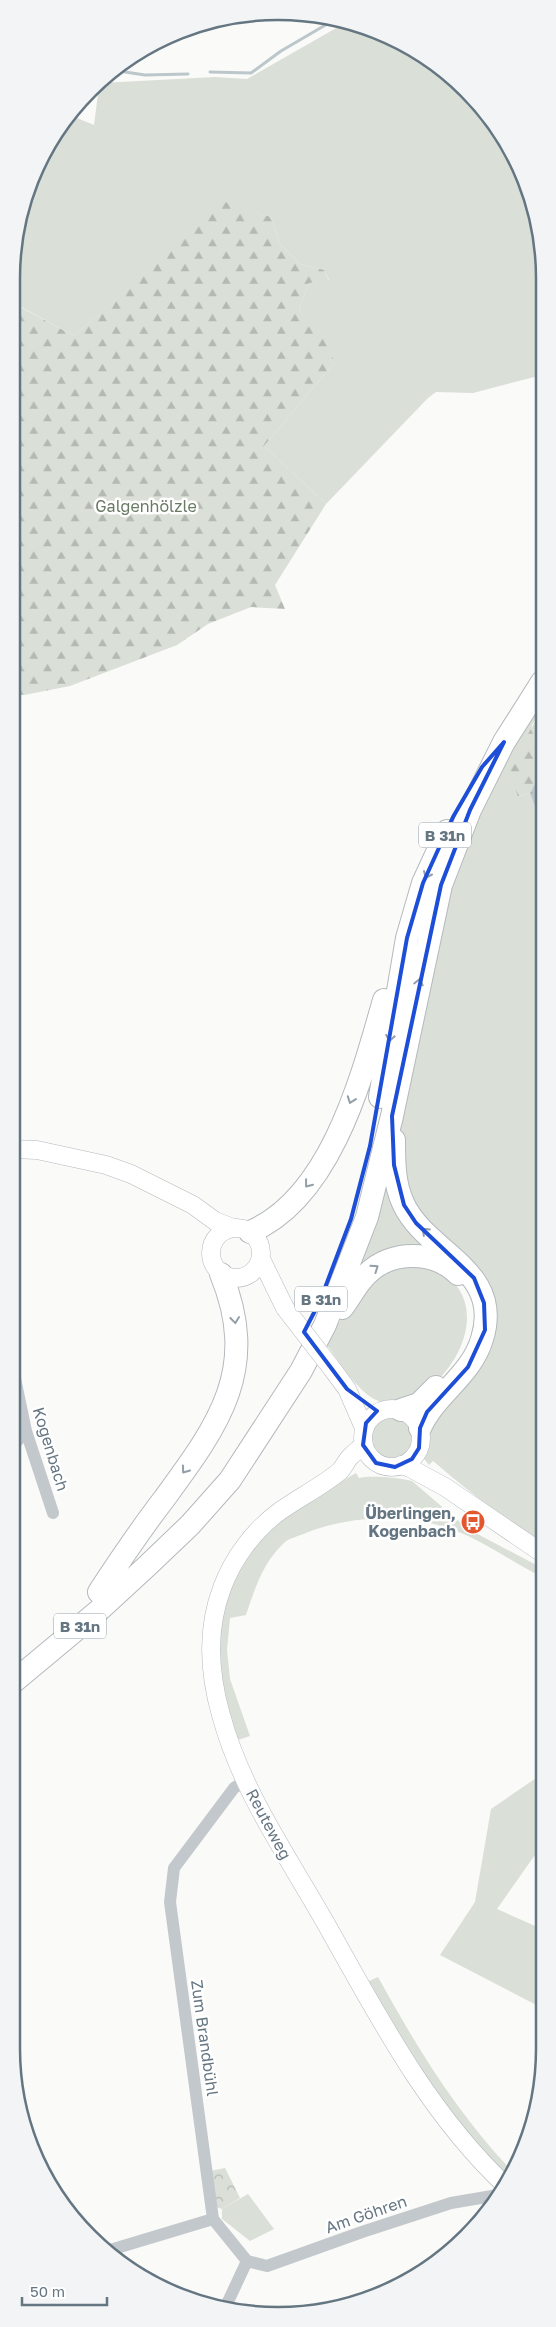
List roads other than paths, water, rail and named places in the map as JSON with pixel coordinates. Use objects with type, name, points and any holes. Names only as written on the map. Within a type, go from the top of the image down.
[{"type":"highway","name":"B 31n","points":[[20,1676],[96,1613],[190,1525],[230,1480],[301,1371],[325,1325],[367,1217],[392,1116],[441,885],[470,810],[504,742],[536,691]]},
{"type":"highway","name":"B 31n","points":[[20,1657],[143,1554],[209,1483],[241,1439],[282,1374],[320,1301],[350,1219],[370,1146],[407,938],[423,883],[453,816],[482,767],[504,742]]},
{"type":"highway","points":[[241,1230],[267,1224],[294,1202],[317,1172],[334,1143],[363,1069],[392,973],[407,938]]},
{"type":"highway","points":[[392,1116],[394,1165],[397,1186],[404,1205],[416,1223],[474,1278],[481,1292],[486,1317],[485,1330],[476,1355],[454,1384],[427,1412],[419,1438]]},
{"type":"highway","points":[[325,1325],[344,1305],[357,1285],[368,1273],[395,1258],[427,1257],[447,1266],[465,1280],[476,1313],[474,1337],[469,1349],[463,1359],[419,1404],[401,1410]]},
{"type":"highway","points":[[99,1592],[128,1548],[204,1444],[223,1409],[234,1373],[237,1343],[231,1276]]},
{"type":"street","points":[[20,1149],[37,1150],[106,1165],[131,1174],[241,1230],[259,1244],[261,1259],[282,1304],[347,1389],[364,1436],[366,1452],[376,1463],[388,1467],[401,1466],[410,1468],[445,1487],[536,1549]]},
{"type":"street","points":[[181,1201],[213,1241]]},
{"type":"street","points":[[241,1230],[221,1232],[213,1241],[210,1255],[212,1262],[231,1276],[256,1283],[282,1304]]},
{"type":"street","points":[[231,1276],[254,1271],[261,1259]]},
{"type":"street","points":[[347,1389],[363,1399],[376,1412]]},
{"type":"street","name":"Kogenbach","points":[[20,1402],[26,1431],[53,1513]]},
{"type":"street","points":[[364,1436],[376,1412],[388,1408],[401,1410],[409,1414],[419,1438],[421,1455],[445,1487]]},
{"type":"street","points":[[20,1438],[26,1431]]},
{"type":"street","name":"Reuteweg","points":[[364,1436],[341,1470],[278,1512],[256,1532],[231,1568],[216,1603],[211,1640],[214,1686],[221,1716],[246,1780],[276,1842],[378,2019],[419,2083],[500,2180]]},
{"type":"street","points":[[401,1466],[412,1459],[419,1438]]},
{"type":"street","name":"Reuteweg","points":[[341,1470],[376,1463]]},
{"type":"street","name":"Zum Brandbühl","points":[[213,2219],[170,1902],[174,1868],[234,1788],[246,1780]]},
{"type":"street","name":"Am Göhren","points":[[247,2261],[267,2266],[451,2203],[490,2196]]},
{"type":"street","points":[[115,2249],[213,2219],[247,2261],[228,2302]]},
{"type":"water","points":[[536,782],[536,810],[530,793]]},
{"type":"waterway","points":[[210,72],[251,73],[281,51],[326,25]]},
{"type":"waterway","points":[[123,72],[145,75],[188,74]]},
{"type":"place","name":"Überlingen, Kogenbach","points":[[473,1522]]},
{"type":"park label","name":"Galgenhölzle","points":[[146,506]]}]
